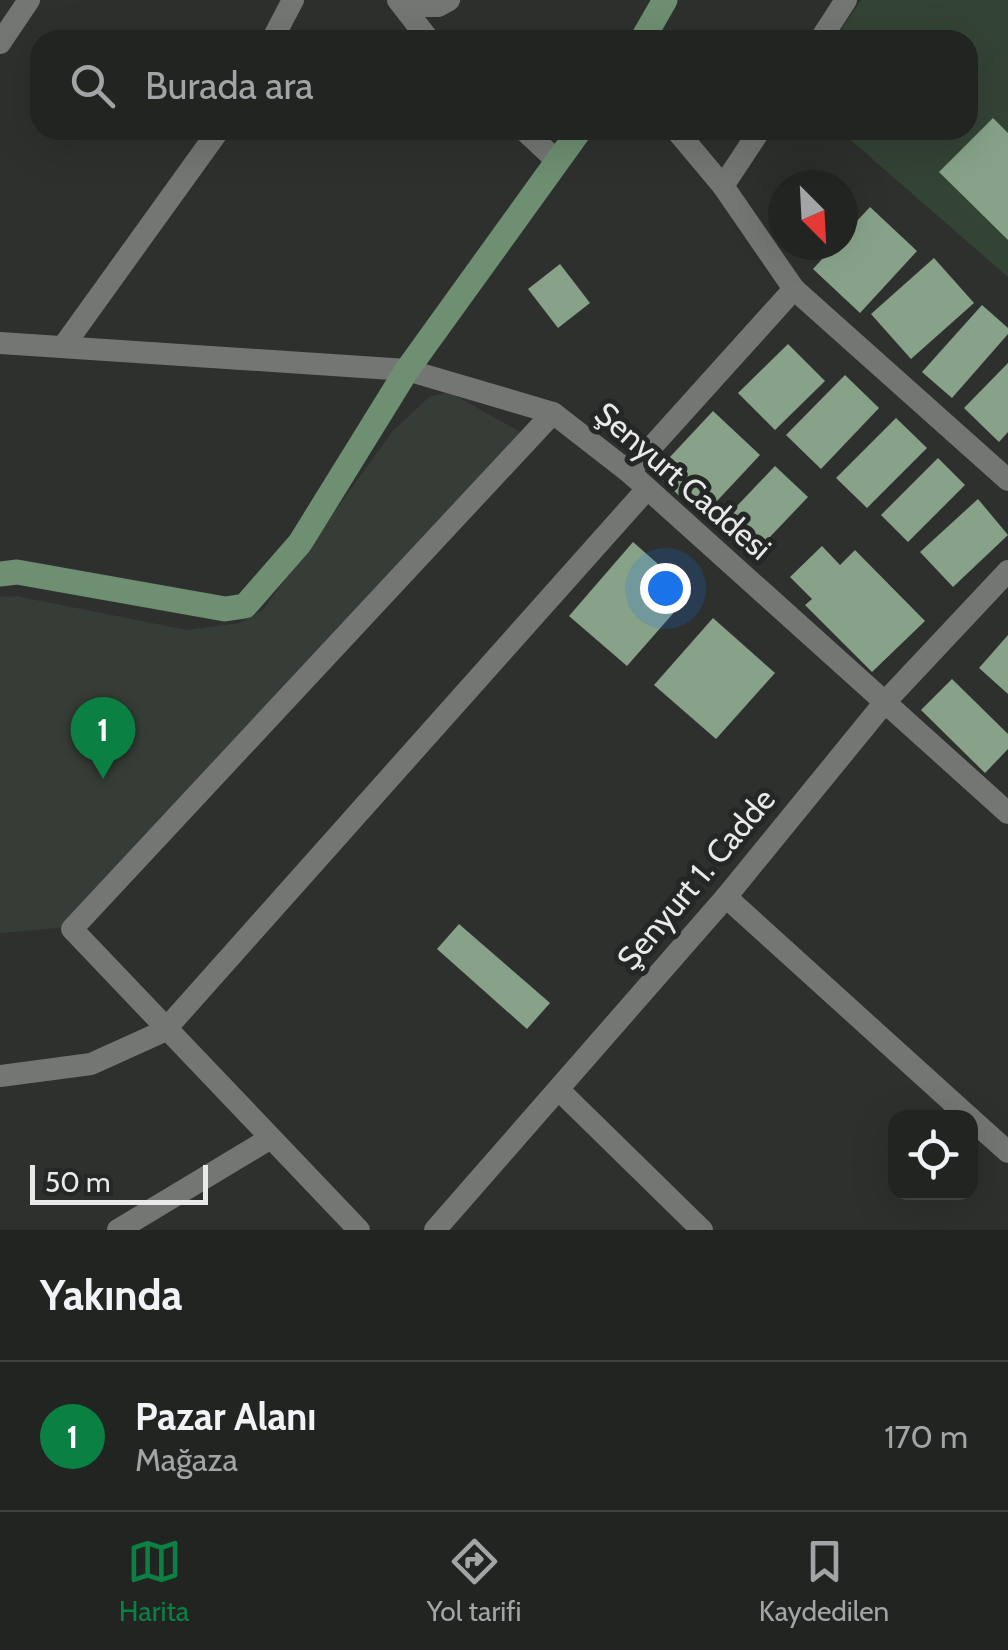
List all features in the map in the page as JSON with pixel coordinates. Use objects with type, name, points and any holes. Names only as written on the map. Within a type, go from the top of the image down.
[{"type":"street","points":[[0,43],[28,0]]},
{"type":"street","points":[[277,30],[293,0]]},
{"type":"street","points":[[401,3],[438,6],[449,0]]},
{"type":"street","points":[[648,30],[665,0]]},
{"type":"street","points":[[826,30],[846,0]]},
{"type":"street","points":[[401,3],[421,30]]},
{"type":"street","points":[[65,344],[211,140]]},
{"type":"street","points":[[535,140],[558,161]]},
{"type":"street","points":[[0,574],[17,572],[225,610],[246,606],[300,543],[407,370],[573,140]]},
{"type":"street","points":[[684,140],[723,186],[794,290],[1008,480]]},
{"type":"street","points":[[723,186],[753,140]]},
{"type":"street","points":[[629,472],[794,290]]},
{"type":"street","name":"Şenyurt Caddesi","points":[[0,343],[65,344],[407,370],[552,413],[629,472],[1008,813]]},
{"type":"street","points":[[359,1230],[164,1031],[72,929],[552,413]]},
{"type":"street","points":[[0,1076],[91,1064],[164,1031],[647,489]]},
{"type":"street","name":"Şenyurt 1. Cadde","points":[[436,1230],[726,897],[885,702],[1008,571]]},
{"type":"street","points":[[726,897],[961,1110]]},
{"type":"street","points":[[559,1090],[702,1230]]},
{"type":"street","points":[[978,1125],[1008,1152]]},
{"type":"street","points":[[118,1230],[269,1139]]},
{"type":"shaded area","points":[[449,392],[524,434],[68,927],[0,933],[0,597],[16,596],[187,630],[239,623],[263,610],[392,432],[429,397]]},
{"type":"green space","points":[[861,0],[1008,0],[1008,277],[850,140],[978,140],[978,30],[841,30]]},
{"type":"building","points":[[993,118],[1008,133],[1008,240],[939,172],[971,140],[978,140],[978,133]]},
{"type":"building","points":[[870,207],[917,251],[860,313],[813,269],[821,260],[858,260],[858,220]]},
{"type":"building","points":[[934,258],[974,303],[911,359],[871,314]]},
{"type":"building","points":[[560,264],[590,303],[558,328],[528,289]]},
{"type":"building","points":[[982,305],[1008,328],[1008,334],[952,398],[922,372]]},
{"type":"building","points":[[788,344],[825,381],[775,430],[738,393]]},
{"type":"building","points":[[1008,363],[1008,432],[999,442],[964,408]]},
{"type":"building","points":[[845,375],[879,408],[821,469],[786,435]]},
{"type":"building","points":[[713,411],[760,455],[702,517],[655,473]]},
{"type":"building","points":[[896,418],[927,448],[867,508],[836,478]]},
{"type":"building","points":[[938,458],[965,485],[908,542],[881,515]]},
{"type":"building","points":[[775,466],[808,497],[749,559],[716,528]]},
{"type":"building","points":[[978,499],[1008,535],[953,587],[920,552]]},
{"type":"building","points":[[633,542],[691,593],[627,666],[569,616]]},
{"type":"building","points":[[822,546],[840,565],[855,550],[925,621],[872,672],[805,605],[812,599],[790,577]]},
{"type":"building","points":[[713,618],[775,673],[716,739],[654,685]]},
{"type":"building","points":[[1008,635],[1008,694],[979,668]]},
{"type":"building","points":[[952,679],[1008,734],[1008,749],[985,773],[921,710]]},
{"type":"building","points":[[459,924],[550,1003],[527,1029],[437,949]]},
{"type":"place","name":"Pazar Alanı","points":[[103,779]]}]
